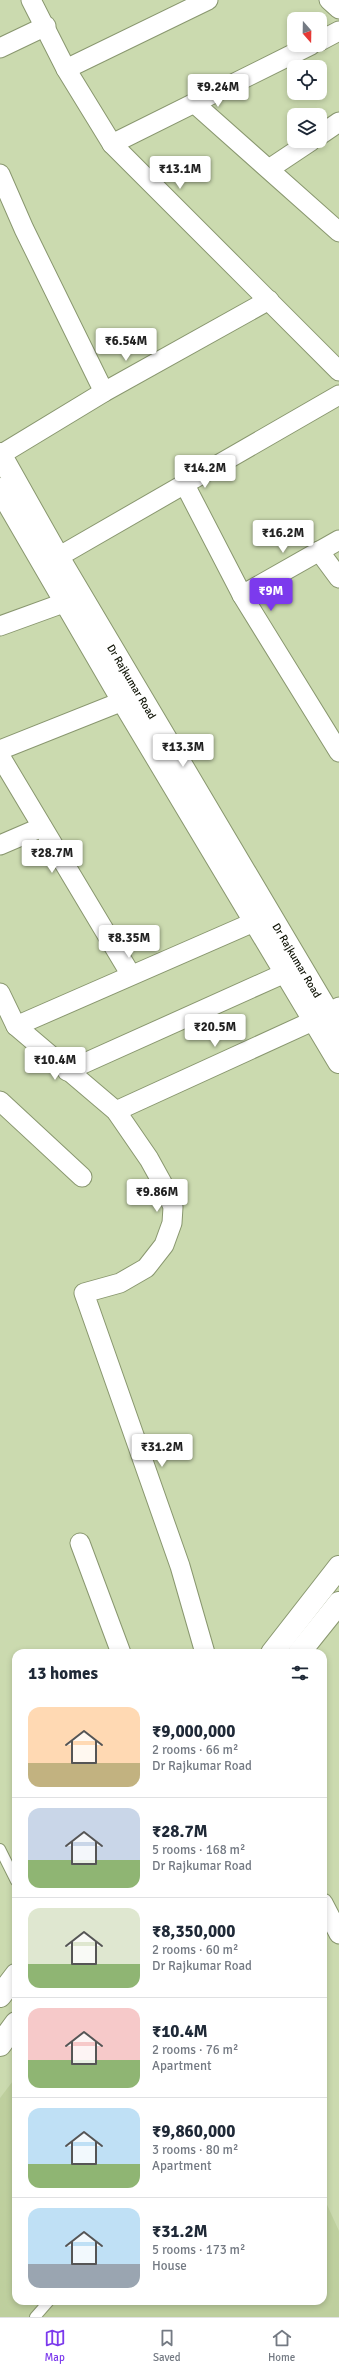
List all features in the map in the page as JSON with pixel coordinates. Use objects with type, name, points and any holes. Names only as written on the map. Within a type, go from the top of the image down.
[{"type":"main road","name":"Dr Rajkumar Road","points":[[0,454],[58,557],[73,600],[123,701],[284,973],[330,1018]]},
{"type":"main road","name":"Dr Rajkumar Road","points":[[0,489],[73,600],[330,1018],[339,1062]]},
{"type":"main road","points":[[275,1649],[339,1567]]},
{"type":"main road","points":[[302,1649],[339,1603]]},
{"type":"main road","points":[[0,2045],[12,2028]]},
{"type":"street","points":[[31,0],[46,26],[66,69],[112,144],[339,371]]},
{"type":"street","points":[[66,69],[208,0]]},
{"type":"street","points":[[329,0],[339,9]]},
{"type":"street","points":[[0,48],[46,26]]},
{"type":"street","points":[[327,37],[339,31]]},
{"type":"street","points":[[112,144],[297,52]]},
{"type":"street","points":[[194,103],[339,232]]},
{"type":"street","points":[[327,131],[339,123]]},
{"type":"street","points":[[268,169],[300,148]]},
{"type":"street","points":[[0,174],[24,229],[104,392]]},
{"type":"street","points":[[0,454],[104,392],[269,300]]},
{"type":"street","points":[[58,557],[339,395]]},
{"type":"street","points":[[184,483],[242,595],[339,752]]},
{"type":"street","points":[[242,595],[339,540]]},
{"type":"street","points":[[319,551],[339,578]]},
{"type":"street","points":[[0,626],[73,600]]},
{"type":"street","points":[[0,750],[123,701]]},
{"type":"street","points":[[0,756],[131,975]]},
{"type":"street","points":[[0,845],[42,827]]},
{"type":"street","points":[[16,1026],[254,922]]},
{"type":"street","points":[[67,1071],[284,973]]},
{"type":"street","points":[[0,993],[16,1026],[67,1071],[116,1111],[149,1159],[165,1188],[173,1207],[172,1223],[164,1244],[146,1268],[120,1283],[84,1293],[180,1566],[205,1649]]},
{"type":"street","points":[[116,1111],[330,1018]]},
{"type":"street","points":[[0,1101],[82,1176]]},
{"type":"street","points":[[80,1543],[120,1649]]},
{"type":"street","points":[[327,1911],[339,1934]]},
{"type":"lane","points":[[0,1849],[12,1873]]},
{"type":"lane","points":[[35,2317],[46,2305]]},
{"type":"shaded area","points":[[12,2082],[12,2305],[327,2305],[327,2205],[339,2231],[339,2317],[0,2317],[0,2098]]}]
